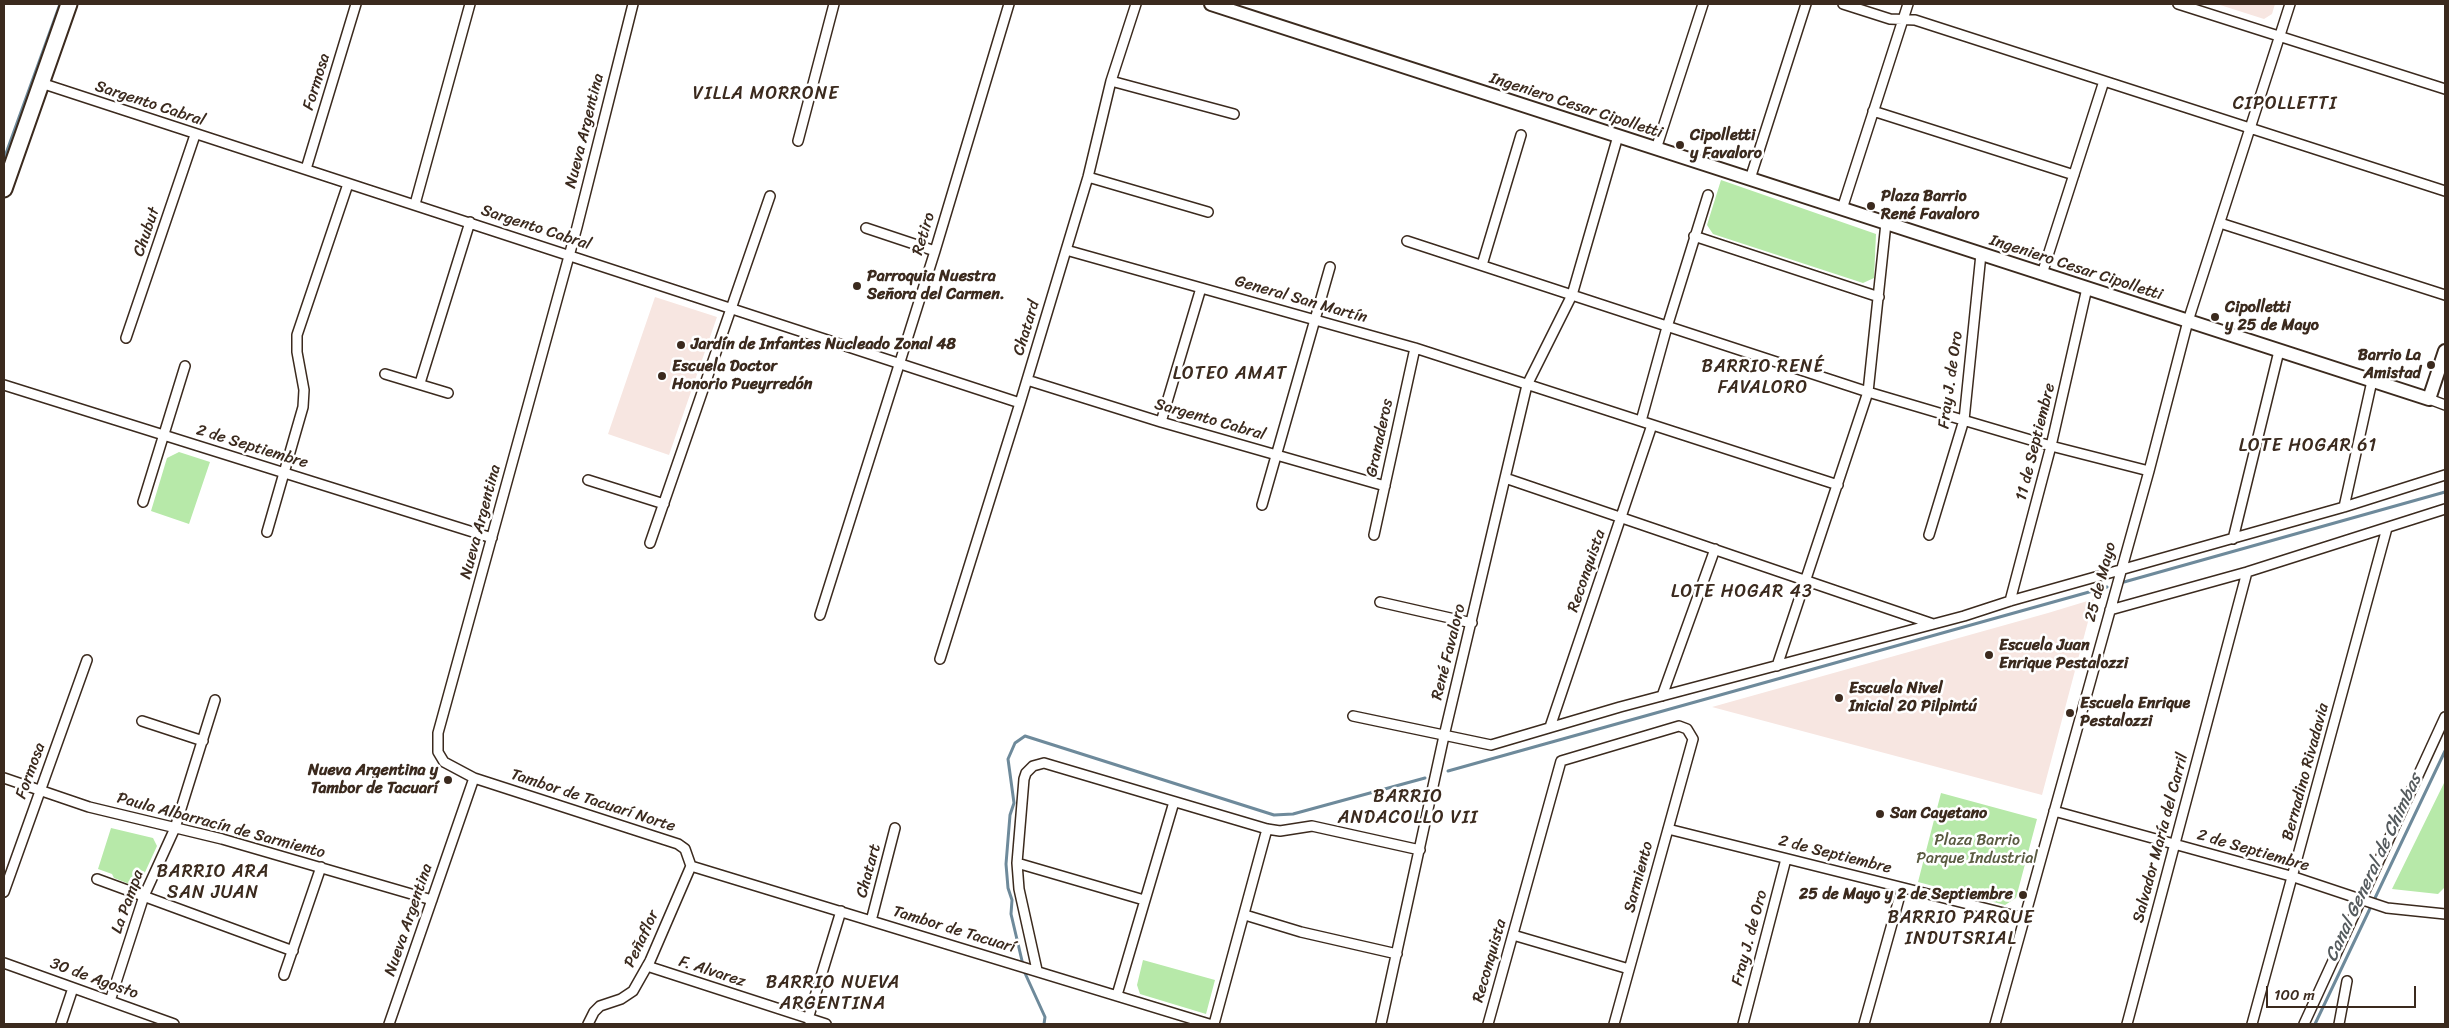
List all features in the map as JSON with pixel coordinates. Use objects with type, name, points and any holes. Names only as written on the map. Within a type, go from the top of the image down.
[{"type":"main road","points":[[4,189],[69,4]]},
{"type":"street","name":"Formosa","points":[[306,169],[356,4]]},
{"type":"street","points":[[415,204],[470,4]]},
{"type":"street","name":"Nueva Argentina","points":[[389,1024],[474,778],[444,762],[438,752],[438,733],[569,255],[633,4]]},
{"type":"street","points":[[798,141],[834,4]]},
{"type":"street","name":"Retiro","points":[[820,615],[1009,4]]},
{"type":"street","name":"Chatard","points":[[940,659],[1088,177],[1111,81],[1136,4]]},
{"type":"street","name":"Ingeniero Cesar Cipolletti","points":[[1211,4],[2445,404]]},
{"type":"street","points":[[1656,149],[1703,4]]},
{"type":"street","points":[[1750,179],[1806,4]]},
{"type":"street","points":[[1843,4],[1890,19],[1915,20],[2445,191]]},
{"type":"street","points":[[1842,209],[1908,4]]},
{"type":"street","points":[[2178,4],[2445,89]]},
{"type":"street","name":"25 de Mayo","points":[[1995,1024],[2149,471],[2188,321],[2290,4]]},
{"type":"street","points":[[1111,81],[1234,114]]},
{"type":"street","points":[[2042,274],[2104,81]]},
{"type":"street","name":"Sargento Cabral","points":[[41,83],[195,135],[415,204],[1020,403]]},
{"type":"street","points":[[1873,111],[2074,175]]},
{"type":"street","name":"Chubut","points":[[126,338],[195,135]]},
{"type":"street","points":[[1482,265],[1521,135]]},
{"type":"street","name":"René Favaloro","points":[[1382,1024],[1444,736],[1527,385],[1572,295],[1618,136]]},
{"type":"street","points":[[1088,177],[1208,212]]},
{"type":"street","points":[[267,532],[303,407],[304,390],[297,352],[297,335],[348,184]]},
{"type":"street","points":[[1641,421],[1667,327],[1708,195]]},
{"type":"street","points":[[650,543],[770,196]]},
{"type":"street","points":[[420,384],[470,222]]},
{"type":"street","points":[[1777,666],[1868,392],[1886,223]]},
{"type":"street","points":[[2220,223],[2445,295]]},
{"type":"street","points":[[866,228],[934,251]]},
{"type":"street","points":[[1694,236],[1879,297]]},
{"type":"street","points":[[1407,241],[1868,392],[2051,446],[2149,471]]},
{"type":"street","name":"General San Martín","points":[[1066,250],[1415,348],[1838,485]]},
{"type":"street","name":"Fray J. de Oro","points":[[1929,535],[1964,420],[1981,254]]},
{"type":"street","points":[[1262,505],[1330,267]]},
{"type":"street","points":[[1160,422],[1201,288]]},
{"type":"street","name":"11 de Septiembre","points":[[2010,601],[2051,446],[2087,288]]},
{"type":"street","name":"Granaderos","points":[[1374,535],[1415,348]]},
{"type":"street","points":[[2233,539],[2279,351]]},
{"type":"street","points":[[2429,399],[2445,351]]},
{"type":"street","points":[[142,502],[185,366]]},
{"type":"street","points":[[385,374],[448,393]]},
{"type":"street","name":"Sargento Cabral","points":[[1027,380],[1160,422],[1385,486]]},
{"type":"street","points":[[2344,507],[2372,381]]},
{"type":"street","name":"2 de Septiembre","points":[[4,385],[492,538]]},
{"type":"street","name":"Reconquista","points":[[1550,727],[1652,425]]},
{"type":"street","points":[[1353,716],[1491,745],[1662,696],[1934,624],[2344,507],[2445,475]]},
{"type":"street","points":[[1505,478],[1934,624]]},
{"type":"street","points":[[588,480],[664,504]]},
{"type":"street","points":[[2110,610],[2247,572],[2445,509]]},
{"type":"street","name":"Bernadino Rivadavia","points":[[2252,1024],[2294,877],[2387,528]]},
{"type":"street","points":[[1662,696],[1715,549]]},
{"type":"street","name":"Salvador María del Carril","points":[[2127,1024],[2247,572]]},
{"type":"street","points":[[1380,602],[1472,624]]},
{"type":"street","name":"Formosa","points":[[4,892],[87,660]]},
{"type":"street","name":"La Pampa","points":[[110,1001],[144,896],[175,828],[215,700]]},
{"type":"street","points":[[2304,1024],[2445,717]]},
{"type":"street","points":[[142,721],[202,741]]},
{"type":"street","name":"Sarmiento","points":[[1561,761],[1679,726],[1686,729],[1693,739],[1614,1024]]},
{"type":"street","name":"Reconquista","points":[[1488,1024],[1561,761]]},
{"type":"street","points":[[1033,969],[1019,889],[1017,863],[1024,779],[1026,773],[1033,766],[1044,763],[1267,830],[1312,826],[1420,850]]},
{"type":"street","name":"Paula Albarracín de Sarmiento","points":[[4,778],[90,807],[222,838],[432,900]]},
{"type":"street","name":"Tambor de Tacuarí Norte","points":[[474,778],[678,844],[685,849],[691,866]]},
{"type":"street","points":[[1117,995],[1174,802]]},
{"type":"street","name":"2 de Septiembre","points":[[2054,811],[2294,877],[2387,908],[2445,914]]},
{"type":"street","name":"Chatart","points":[[871,921],[895,828]]},
{"type":"street","name":"2 de Septiembre","points":[[1668,828],[2024,918]]},
{"type":"street","points":[[1214,1024],[1267,830]]},
{"type":"street","name":"Fray J. de Oro","points":[[1742,1024],[1786,859]]},
{"type":"street","points":[[1017,863],[1144,900]]},
{"type":"street","name":"Tambor de Tacuarí","points":[[691,866],[1209,1024]]},
{"type":"street","name":"Peñaflor","points":[[588,1024],[594,1012],[600,1006],[621,999],[633,991],[647,966],[691,866]]},
{"type":"street","points":[[284,975],[321,868]]},
{"type":"street","points":[[97,879],[293,951]]},
{"type":"street","points":[[1864,1024],[1902,888]]},
{"type":"street","name":"Chatart","points":[[808,1018],[841,912]]},
{"type":"street","points":[[1245,915],[1302,932],[1397,954]]},
{"type":"street","points":[[1513,935],[1630,969]]},
{"type":"street","name":"30 de Agosto","points":[[4,963],[167,1023]]},
{"type":"street","name":"F. Alvarez","points":[[647,966],[826,1024]]},
{"type":"street","points":[[2339,1024],[2347,981]]},
{"type":"street","points":[[61,1024],[73,988]]},
{"type":"shaded area","points":[[2217,4],[2275,4],[2272,14],[2264,19]]},
{"type":"shaded area","name":"Escuela Doctor Honorio Pueyrredón","points":[[655,297],[717,317],[669,455],[608,434]]},
{"type":"shaded area","name":"Escuela Juan Enrique Pestalozzi","points":[[2094,599],[2042,795],[1712,707],[2048,613]]},
{"type":"green space","points":[[1721,180],[1876,234],[1874,278],[1863,283],[1713,234],[1707,225]]},
{"type":"green space","points":[[179,452],[210,462],[189,524],[151,511],[167,458]]},
{"type":"green space","points":[[2445,781],[2445,887],[2438,894],[2392,889]]},
{"type":"green space","name":"Plaza Barrio Parque Industrial","points":[[1941,793],[2037,819],[2016,898],[2005,905],[1918,882]]},
{"type":"green space","points":[[111,828],[153,838],[157,846],[141,881],[132,885],[98,869]]},
{"type":"green space","points":[[1143,960],[1215,980],[1206,1014],[1140,994],[1137,985]]},
{"type":"waterway","points":[[4,159],[60,4]]},
{"type":"waterway","points":[[2124,582],[2445,492]]},
{"type":"waterway","points":[[1448,771],[2107,587]]},
{"type":"waterway","points":[[1023,965],[1011,914],[1012,900],[1008,888],[1006,864],[1010,815],[1014,803],[1008,759],[1015,743],[1025,736],[1274,815],[1293,814],[1425,778]]},
{"type":"waterway","name":"Canal General de Chimbas","points":[[2315,1024],[2445,751]]},
{"type":"waterway","points":[[1024,971],[1045,1017],[1044,1024]]},
{"type":"place","name":"Cipolletti y Favaloro","points":[[1680,145]]},
{"type":"place","name":"Plaza Barrio René Favaloro","points":[[1871,206]]},
{"type":"place","name":"Parroquia Nuestra Señora del Carmen.","points":[[857,286]]},
{"type":"place","name":"Cipolletti y 25 de Mayo","points":[[2215,317]]},
{"type":"place","name":"Jardín de Infantes Nucleado Zonal 48","points":[[681,345]]},
{"type":"place","name":"Barrio La Amistad","points":[[2431,365]]},
{"type":"place","name":"Escuela Doctor Honorio Pueyrredón","points":[[662,376]]},
{"type":"place","name":"Escuela Juan Enrique Pestalozzi","points":[[1989,655]]},
{"type":"place","name":"Escuela Nivel Inicial 20 Pilpintú","points":[[1839,698]]},
{"type":"place","name":"Escuela Enrique Pestalozzi","points":[[2070,713]]},
{"type":"place","name":"Nueva Argentina y Tambor de Tacuarí","points":[[448,780]]},
{"type":"place","name":"San Cayetano","points":[[1880,814]]},
{"type":"place","name":"25 de Mayo y 2 de Septiembre","points":[[2023,895]]},
{"type":"district","name":"VILLA MORRONE","points":[[766,94]]},
{"type":"district","name":"CIPOLLETTI","points":[[2285,104]]},
{"type":"district","name":"LOTEO AMAT","points":[[1230,374]]},
{"type":"district","name":"BARRIO RENÉ FAVALORO","points":[[1763,377]]},
{"type":"district","name":"LOTE HOGAR 61","points":[[2308,446]]},
{"type":"district","name":"LOTE HOGAR 43","points":[[1742,592]]},
{"type":"district","name":"BARRIO ANDACOLLO VII","points":[[1408,808]]},
{"type":"district","name":"BARRIO ARA SAN JUAN","points":[[213,882]]},
{"type":"district","name":"BARRIO PARQUE INDUTSRIAL","points":[[1961,928]]},
{"type":"district","name":"BARRIO NUEVA ARGENTINA","points":[[833,993]]}]
